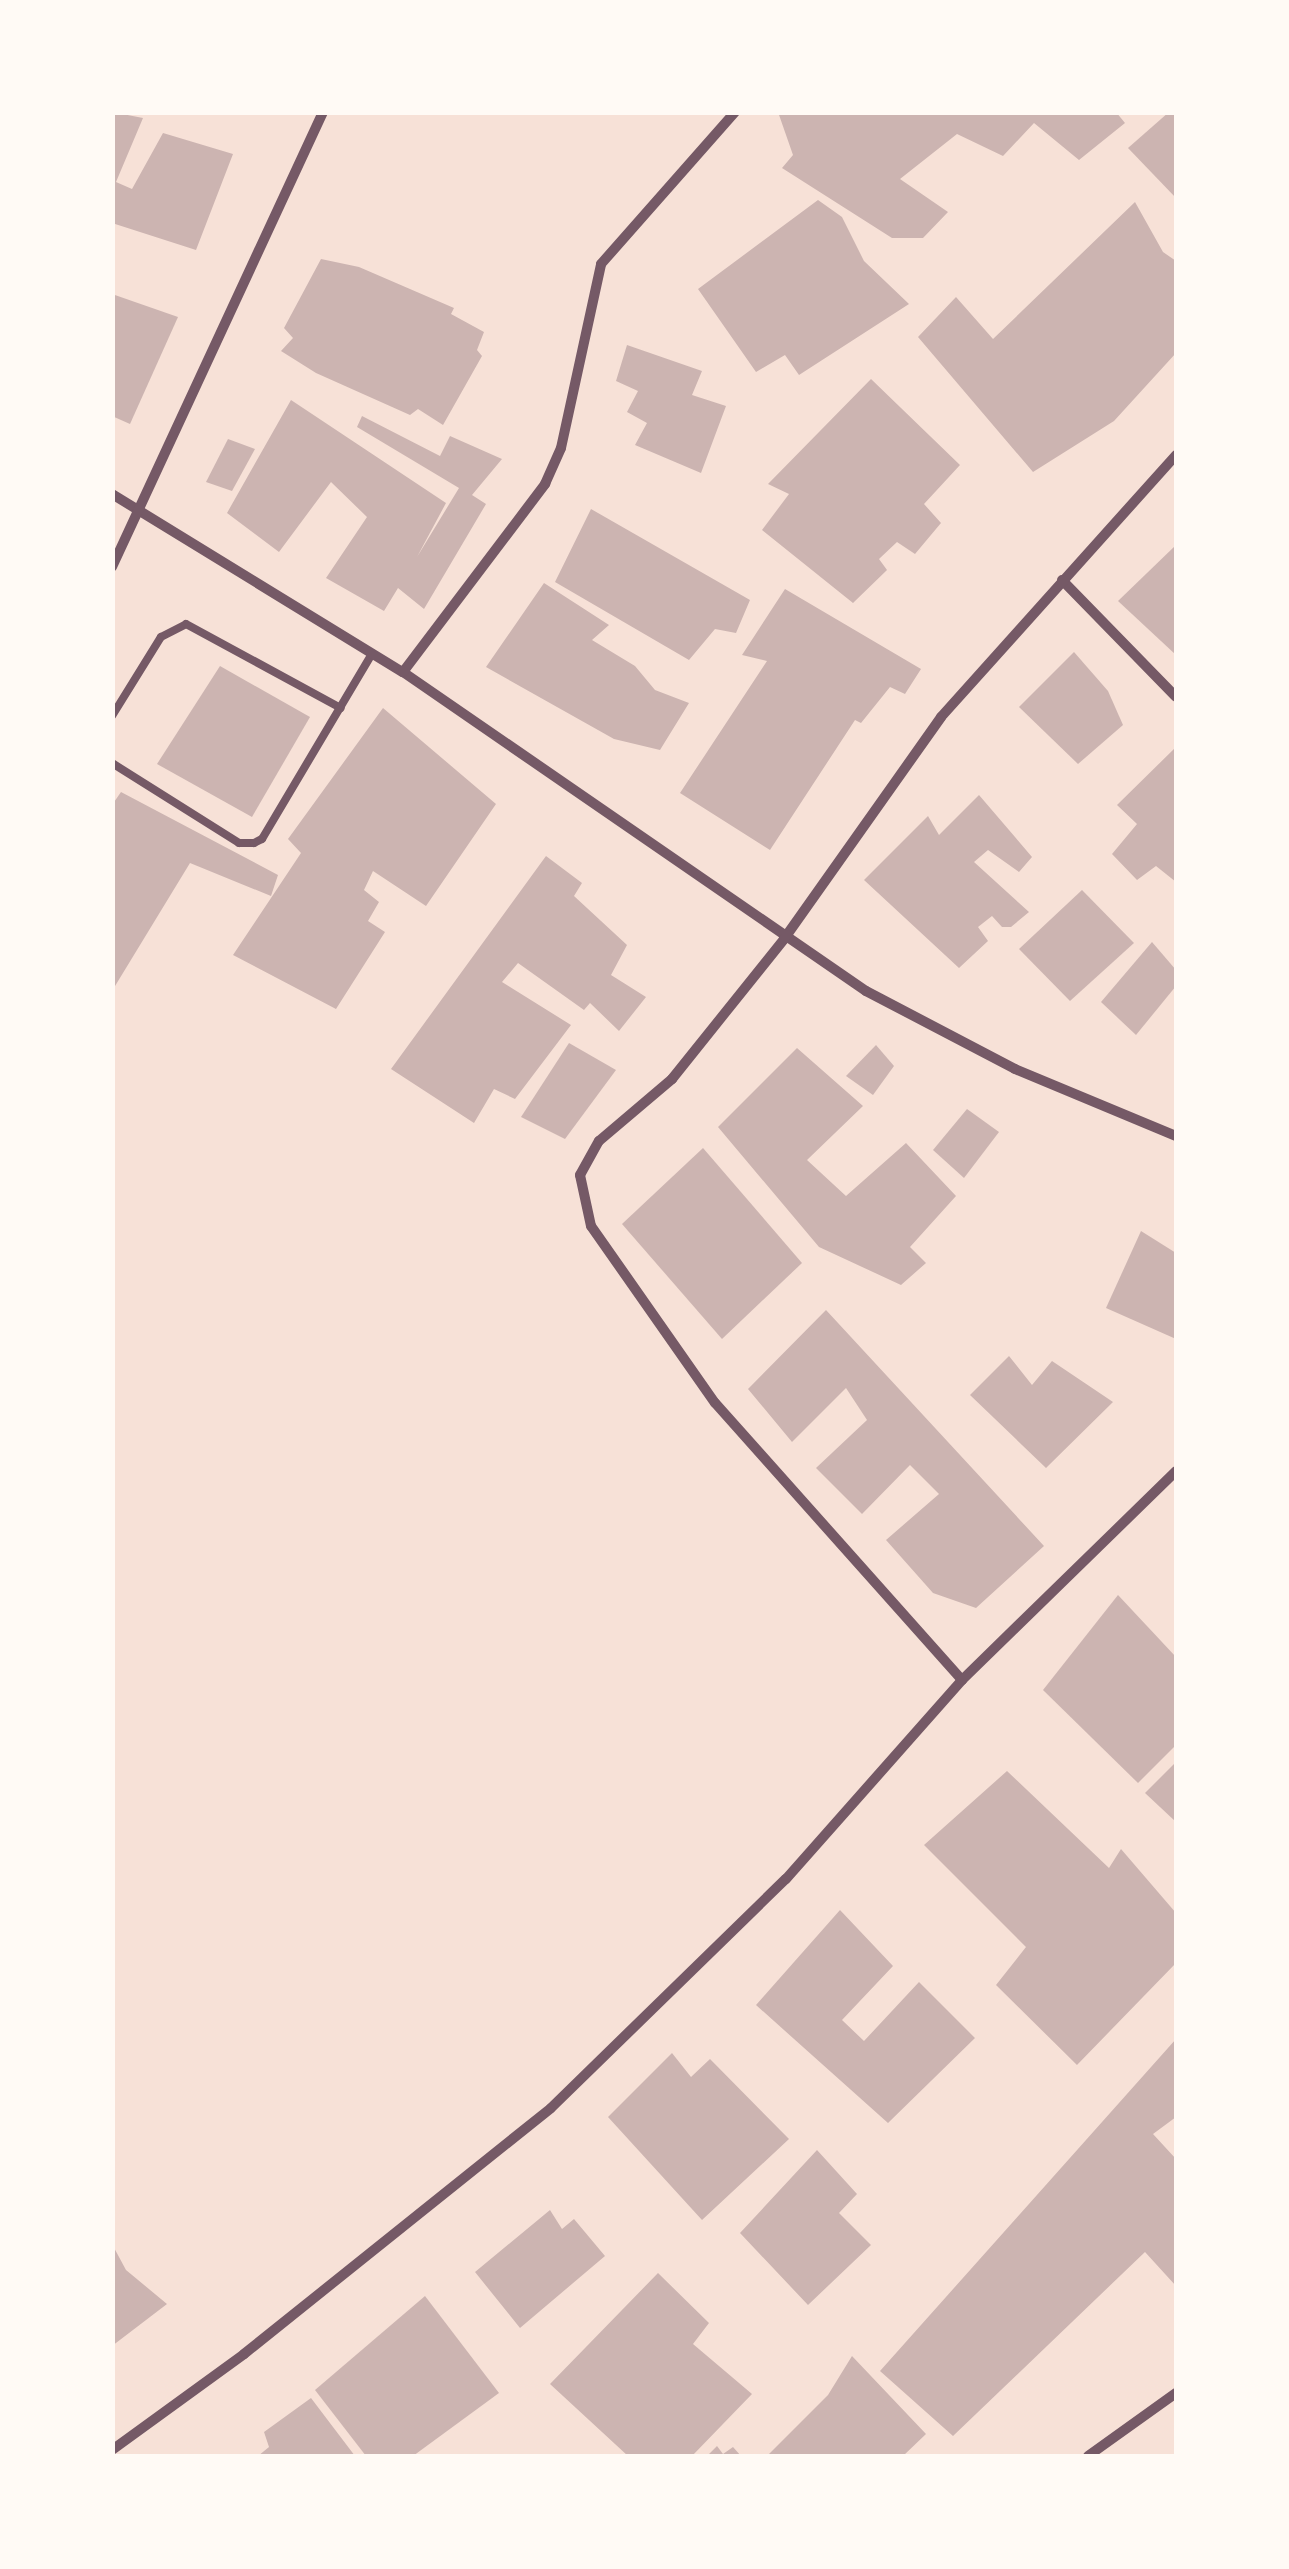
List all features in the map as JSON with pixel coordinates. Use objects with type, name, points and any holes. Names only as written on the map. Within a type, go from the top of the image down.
[{"type":"street","points":[[404,672],[545,484],[561,448],[601,264],[736,112]]},
{"type":"street","points":[[112,568],[319,114]]},
{"type":"street","points":[[962,1680],[715,1403],[591,1226],[580,1175],[599,1141],[672,1079],[784,939],[941,717],[1176,456]]},
{"type":"street","points":[[112,494],[404,672],[784,939],[866,991],[1015,1069],[1176,1136]]},
{"type":"street","points":[[1062,580],[1176,696]]},
{"type":"street","points":[[112,2450],[244,2354],[551,2108],[786,1879],[962,1680],[1176,1471]]},
{"type":"street","points":[[1088,2456],[1176,2393]]},
{"type":"lane","points":[[112,716],[161,637],[186,624],[342,708]]},
{"type":"lane","points":[[112,763],[239,844],[262,839],[372,654]]},
{"type":"building","points":[[112,112],[143,118],[116,182],[132,189],[163,133],[233,154],[196,250],[112,223]]},
{"type":"building","points":[[778,112],[1116,112],[1125,123],[1079,160],[1034,123],[1003,156],[957,134],[900,179],[948,212],[923,238],[892,238],[782,168],[793,155]]},
{"type":"building","points":[[1169,112],[1176,112],[1176,198],[1128,148]]},
{"type":"building","points":[[818,200],[842,217],[864,261],[909,304],[799,375],[785,355],[756,372],[698,289]]},
{"type":"building","points":[[1135,202],[1163,252],[1176,261],[1176,353],[1114,421],[1033,472],[918,337],[956,297],[993,339]]},
{"type":"building","points":[[321,259],[359,267],[454,308],[451,314],[484,332],[477,350],[482,356],[443,425],[418,409],[410,415],[316,373],[281,351],[293,338],[284,328]]},
{"type":"building","points":[[112,294],[178,317],[130,424],[112,416]]},
{"type":"building","points":[[627,345],[702,371],[692,395],[726,406],[701,473],[635,445],[647,423],[627,412],[638,391],[616,381]]},
{"type":"building","points":[[871,379],[960,465],[924,504],[941,523],[915,554],[897,542],[879,559],[887,570],[853,603],[762,530],[789,494],[768,484]]},
{"type":"building","points":[[291,400],[446,503],[417,557],[459,488],[357,427],[362,416],[440,456],[450,436],[502,459],[472,495],[486,504],[424,609],[398,588],[384,611],[326,578],[367,517],[331,482],[279,552],[227,513]]},
{"type":"building","points":[[228,439],[255,449],[232,491],[206,482]]},
{"type":"building","points":[[591,509],[750,600],[736,633],[715,629],[689,660],[555,582]]},
{"type":"building","points":[[1176,545],[1176,655],[1118,601]]},
{"type":"building","points":[[544,583],[609,625],[592,640],[635,666],[655,690],[689,703],[660,750],[614,739],[486,667]]},
{"type":"building","points":[[785,589],[921,669],[905,694],[890,687],[861,723],[855,720],[770,850],[680,793],[767,661],[742,655]]},
{"type":"building","points":[[1074,652],[1108,691],[1123,725],[1078,764],[1019,707]]},
{"type":"building","points":[[220,666],[310,717],[252,817],[157,764]]},
{"type":"building","points":[[383,708],[496,804],[426,906],[373,871],[364,890],[379,902],[368,921],[385,932],[336,1009],[233,955],[301,853],[288,839]]},
{"type":"building","points":[[1176,747],[1176,882],[1156,866],[1137,880],[1112,854],[1137,824],[1117,805]]},
{"type":"building","points":[[121,792],[278,875],[271,896],[190,863],[112,991],[112,805]]},
{"type":"building","points":[[979,795],[1032,857],[1019,872],[988,850],[974,862],[1029,912],[1011,927],[1002,927],[992,916],[978,927],[988,941],[959,968],[864,880],[928,816],[939,835]]},
{"type":"building","points":[[546,856],[582,883],[574,896],[627,945],[611,975],[646,997],[619,1031],[590,1003],[584,1010],[518,963],[502,982],[571,1025],[515,1099],[494,1089],[474,1123],[391,1069]]},
{"type":"building","points":[[1082,890],[1134,943],[1070,1001],[1019,949]]},
{"type":"building","points":[[1152,942],[1176,970],[1176,986],[1136,1035],[1101,1002]]},
{"type":"building","points":[[569,1043],[616,1070],[565,1139],[521,1117]]},
{"type":"building","points":[[876,1045],[894,1066],[873,1095],[846,1076]]},
{"type":"building","points":[[797,1048],[863,1106],[807,1160],[846,1196],[906,1143],[956,1196],[910,1247],[926,1263],[901,1285],[819,1247],[718,1127]]},
{"type":"building","points":[[967,1109],[999,1132],[964,1178],[933,1150]]},
{"type":"building","points":[[703,1148],[802,1263],[722,1339],[622,1224]]},
{"type":"building","points":[[1141,1231],[1176,1253],[1176,1339],[1106,1308]]},
{"type":"building","points":[[826,1310],[1044,1546],[976,1608],[933,1593],[886,1540],[939,1494],[910,1465],[862,1514],[816,1468],[867,1420],[846,1388],[792,1442],[748,1389]]},
{"type":"building","points":[[1009,1356],[1032,1385],[1052,1361],[1113,1402],[1046,1468],[970,1395]]},
{"type":"building","points":[[1118,1595],[1176,1657],[1176,1745],[1138,1783],[1043,1690]]},
{"type":"building","points":[[1176,1762],[1176,1822],[1145,1793]]},
{"type":"building","points":[[1007,1771],[1109,1868],[1121,1849],[1176,1913],[1176,1963],[1077,2065],[996,1985],[1026,1947],[924,1845]]},
{"type":"building","points":[[840,1910],[893,1966],[842,2020],[864,2041],[919,1982],[975,2038],[888,2123],[756,2005]]},
{"type":"building","points":[[1176,2039],[1176,2117],[1153,2134],[1176,2159],[1176,2286],[1145,2252],[953,2436],[880,2371]]},
{"type":"building","points":[[672,2053],[691,2077],[710,2059],[789,2139],[702,2220],[608,2117]]},
{"type":"building","points":[[817,2150],[857,2194],[839,2213],[871,2245],[808,2305],[740,2233]]},
{"type":"building","points":[[550,2210],[562,2229],[574,2219],[605,2256],[520,2328],[475,2272]]},
{"type":"building","points":[[112,2244],[126,2270],[167,2304],[112,2346]]},
{"type":"building","points":[[658,2273],[709,2323],[693,2344],[752,2394],[692,2456],[628,2456],[550,2384]]},
{"type":"building","points":[[425,2296],[499,2393],[413,2456],[366,2456],[315,2390]]},
{"type":"building","points":[[852,2356],[926,2434],[903,2456],[767,2456],[828,2395]]},
{"type":"building","points":[[311,2398],[355,2456],[258,2456],[269,2447],[264,2432]]},
{"type":"building","points":[[717,2446],[723,2454],[733,2447],[741,2456],[707,2456]]}]
